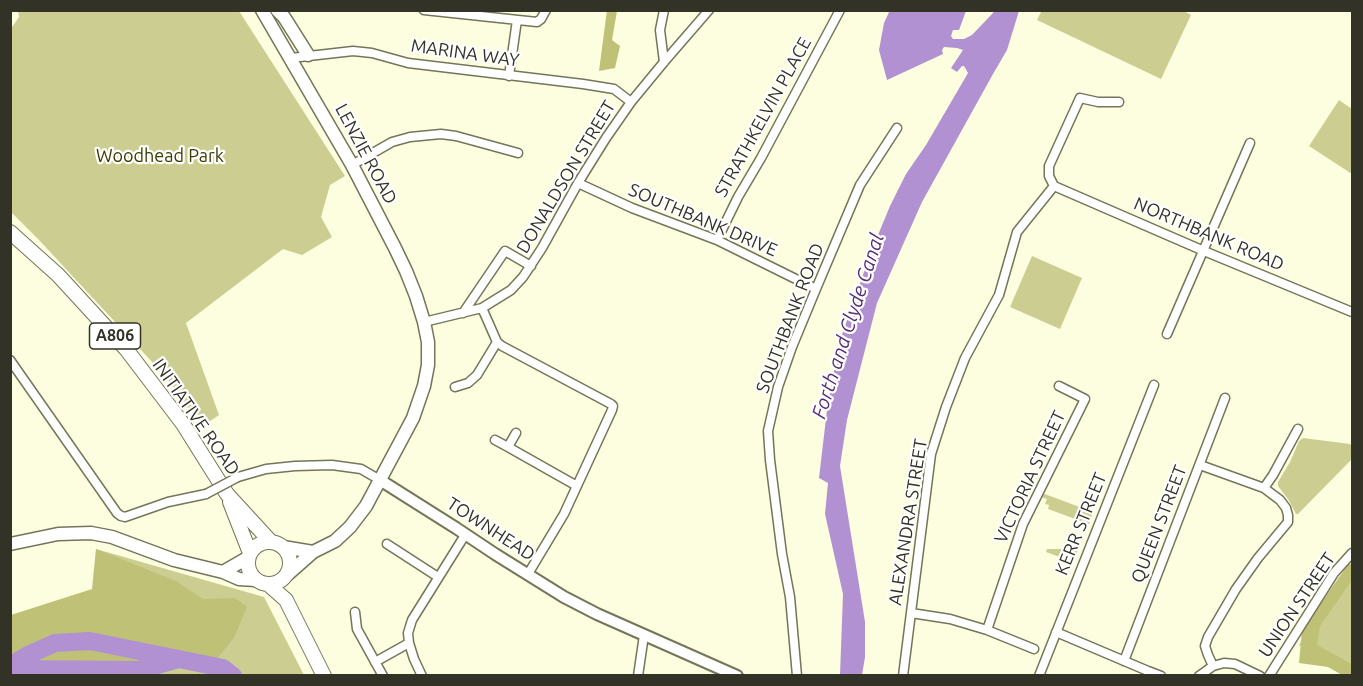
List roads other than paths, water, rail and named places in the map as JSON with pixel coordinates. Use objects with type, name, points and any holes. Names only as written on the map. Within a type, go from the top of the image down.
[{"type":"main road","name":"LENZIE ROAD","points":[[262,10],[352,165],[406,271],[424,322]]},
{"type":"main road","points":[[277,10],[308,55]]},
{"type":"main road","name":"INITIATIVE ROAD","points":[[10,232],[58,275],[126,349],[183,424],[227,494]]},
{"type":"main road","points":[[10,544],[69,533],[91,533],[111,537],[174,560],[223,572],[239,579],[276,583],[313,552],[335,541],[350,527],[366,506],[413,418],[424,386],[428,364],[428,342],[424,322]]},
{"type":"main road","name":"A806","points":[[227,494],[277,544]]},
{"type":"main road","name":"A806","points":[[227,494],[249,555]]},
{"type":"main road","points":[[223,572],[249,555],[261,543],[313,552]]},
{"type":"main road","points":[[277,544],[289,555],[290,560],[290,570],[286,576],[286,600]]},
{"type":"main road","points":[[249,555],[249,570],[286,600],[324,675]]},
{"type":"street","points":[[424,10],[537,22],[546,10]]},
{"type":"street","points":[[664,10],[660,30],[664,62]]},
{"type":"street","name":"DONALDSON STREET","points":[[424,322],[482,308],[511,290],[523,278],[606,138],[664,62],[709,10]]},
{"type":"street","name":"STRATHKELVIN PLACE","points":[[717,240],[840,10]]},
{"type":"street","points":[[509,76],[517,20]]},
{"type":"street","name":"MARINA WAY","points":[[291,58],[353,51],[372,53],[408,63],[614,89],[632,102]]},
{"type":"street","points":[[1054,186],[1049,176],[1049,166],[1080,98],[1098,102],[1119,102]]},
{"type":"street","name":"SOUTHBANK ROAD","points":[[797,675],[790,597],[782,554],[768,431],[780,381],[792,347],[860,185],[897,128]]},
{"type":"street","points":[[352,165],[392,142],[411,137],[441,134],[518,153]]},
{"type":"street","points":[[1167,334],[1250,143]]},
{"type":"street","name":"SOUTHBANK DRIVE","points":[[578,183],[632,208],[717,240],[816,289]]},
{"type":"street","name":"NORTHBANK ROAD","points":[[1054,186],[1353,312]]},
{"type":"street","name":"ALEXANDRA STREET","points":[[903,675],[932,454],[946,407],[965,358],[999,295],[1017,232],[1054,186]]},
{"type":"street","points":[[462,314],[505,251],[531,266]]},
{"type":"street","points":[[482,308],[497,342],[613,406],[564,514],[528,574]]},
{"type":"street","points":[[455,387],[468,383],[477,375],[497,342]]},
{"type":"street","points":[[10,360],[121,516],[125,517],[168,502],[206,494],[238,477],[266,469],[332,465],[361,469],[380,480]]},
{"type":"street","name":"KERR STREET","points":[[1039,675],[1154,385]]},
{"type":"street","name":"VICTORIA STREET","points":[[987,630],[1023,524],[1085,399],[1059,386]]},
{"type":"street","name":"QUEEN STREET","points":[[1124,661],[1225,398]]},
{"type":"street","points":[[1264,488],[1298,429]]},
{"type":"street","points":[[508,447],[516,433]]},
{"type":"street","points":[[495,440],[578,486]]},
{"type":"street","points":[[1200,465],[1264,488],[1280,500],[1288,515],[1288,522],[1236,589],[1209,637],[1205,646],[1213,666]]},
{"type":"street","name":"TOWNHEAD","points":[[380,480],[564,597],[597,614],[737,675]]},
{"type":"street","points":[[422,675],[414,659],[408,633],[412,620],[465,535]]},
{"type":"street","points":[[387,544],[438,578]]},
{"type":"street","name":"UNION STREET","points":[[1269,675],[1334,573],[1353,553]]},
{"type":"street","points":[[355,612],[357,629],[383,675]]},
{"type":"street","points":[[911,613],[951,620],[987,630],[1034,649]]},
{"type":"street","points":[[1056,632],[1161,675]]},
{"type":"street","points":[[638,675],[644,635]]},
{"type":"street","points":[[375,662],[409,643]]},
{"type":"street","points":[[1199,675],[1213,666],[1224,663],[1235,663],[1260,675]]},
{"type":"water","name":"Forth and Clyde Canal","points":[[890,10],[966,11],[959,30],[953,30],[951,36],[953,39],[964,39],[972,35],[994,11],[1019,11],[1007,50],[922,202],[877,303],[847,420],[840,466],[865,622],[865,657],[862,675],[840,675],[843,594],[825,514],[828,483],[819,478],[827,410],[839,343],[890,206],[906,174],[926,145],[968,73],[964,66],[957,72],[951,68],[963,50],[944,47],[943,54],[887,80],[879,50],[884,23]]},
{"type":"waterway","points":[[10,666],[55,643],[90,641],[223,668],[233,676]]},
{"type":"waterway","points":[[10,669],[139,670],[175,660]]},
{"type":"park label","name":"Woodhead Park","points":[[160,156]]}]
